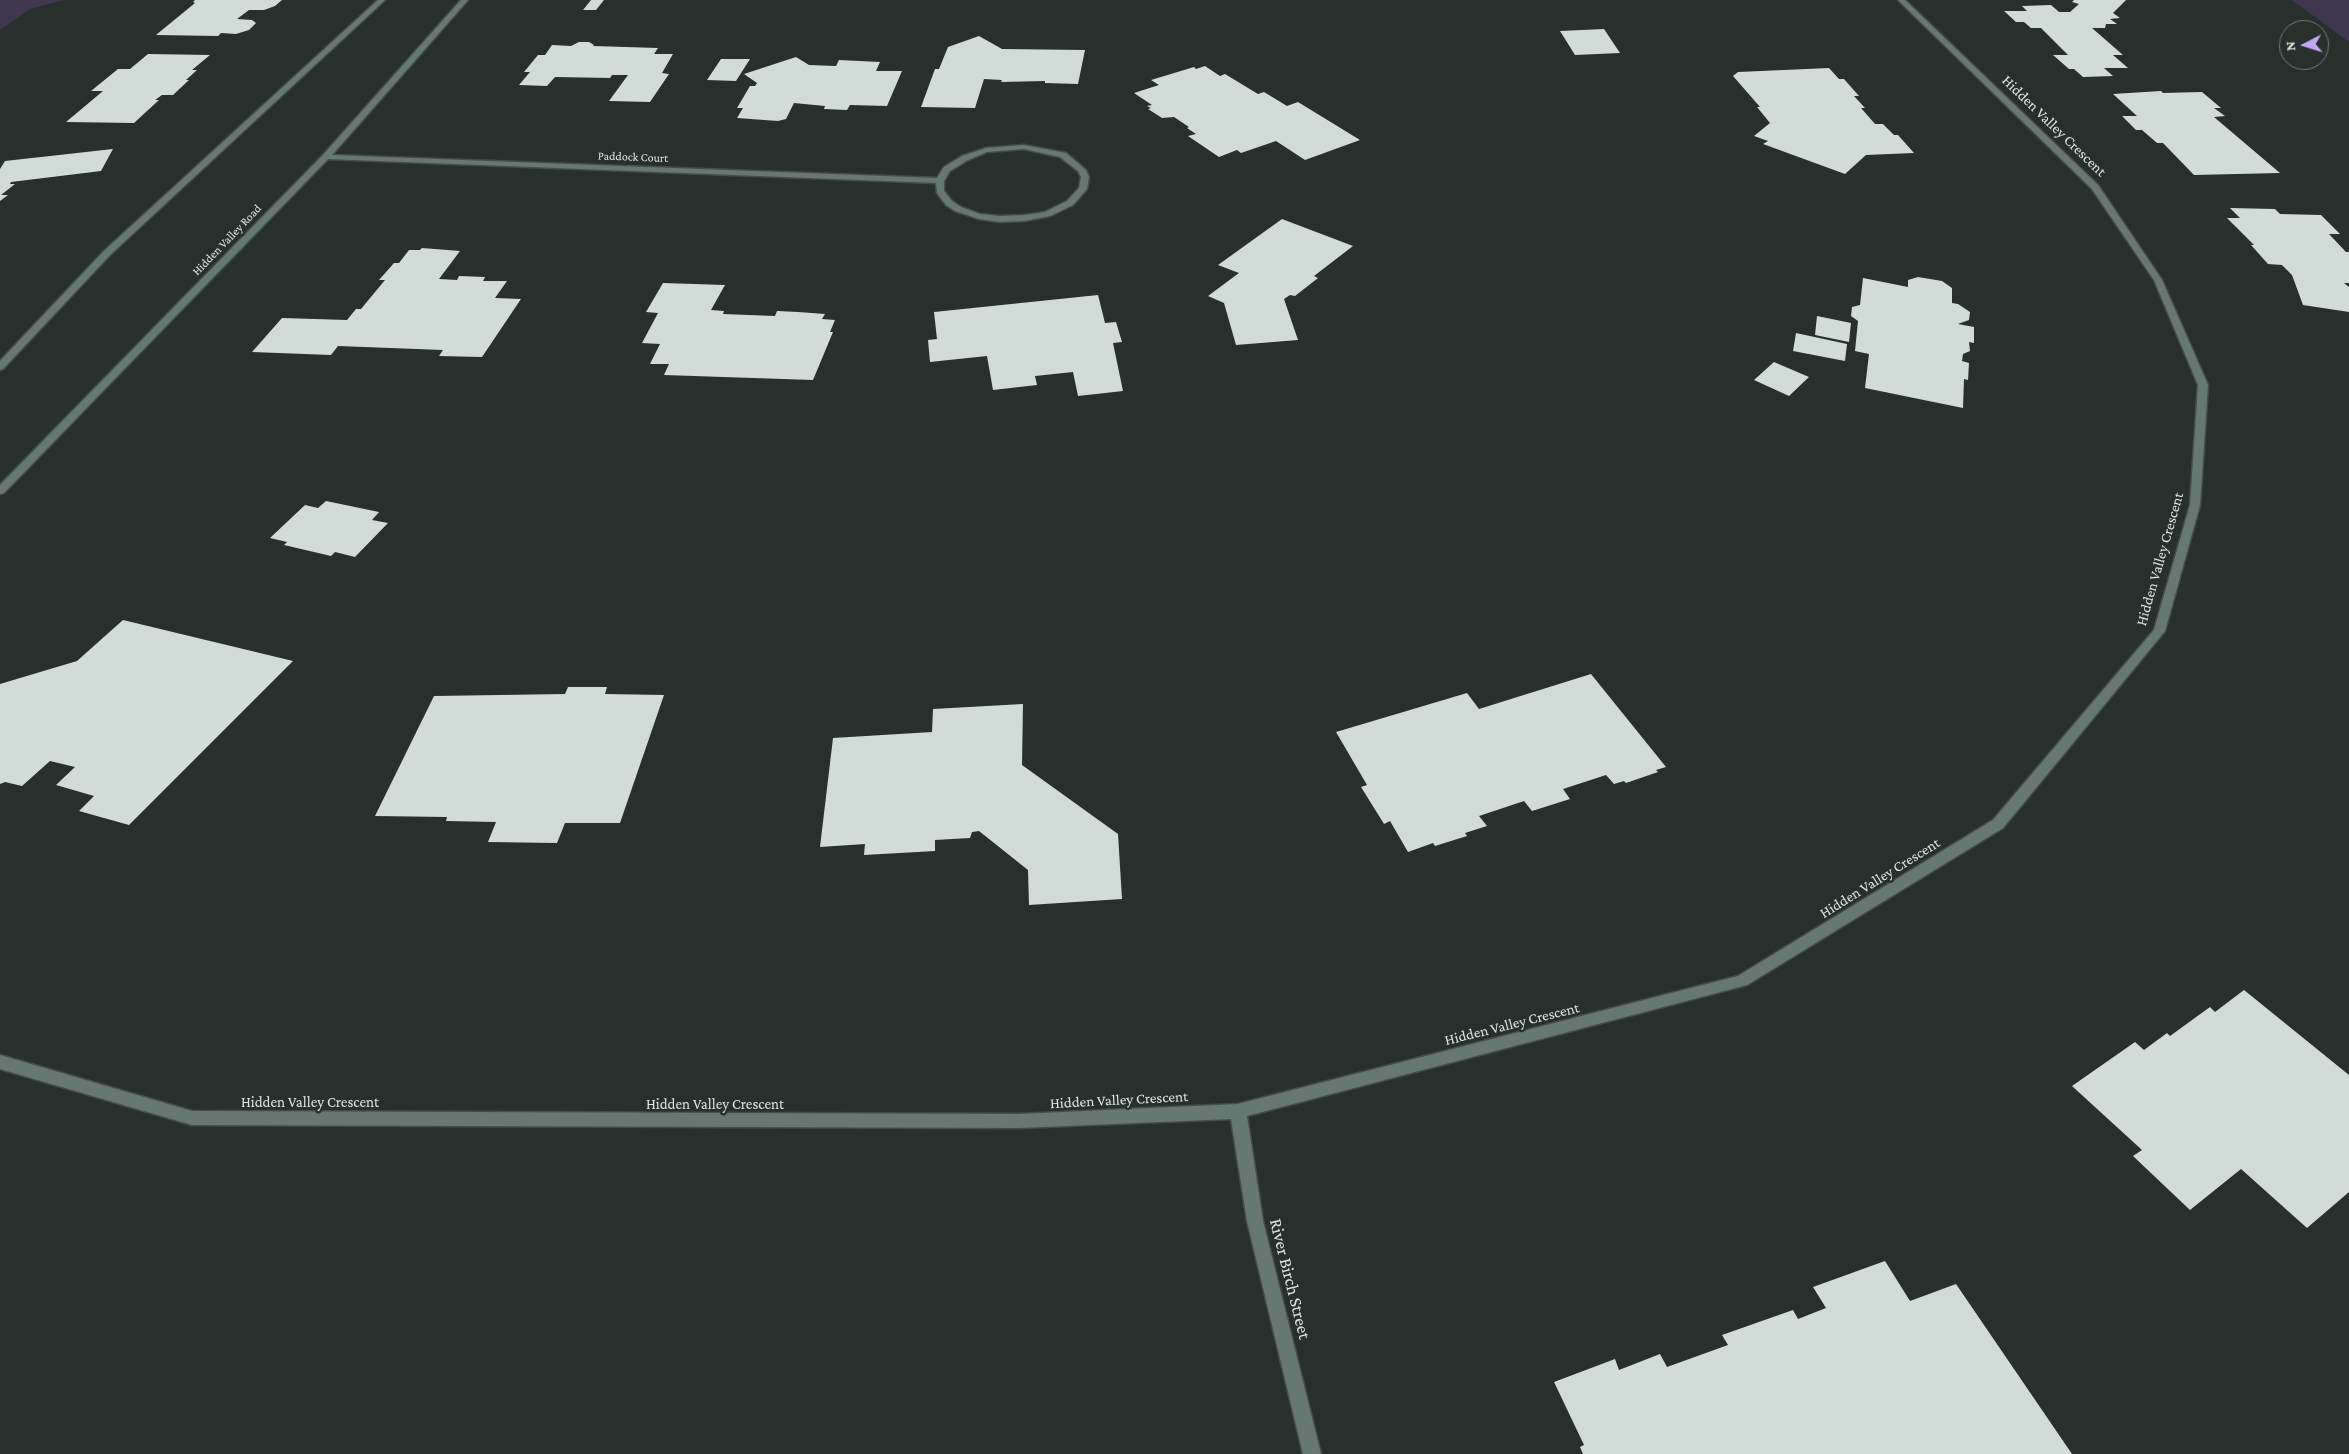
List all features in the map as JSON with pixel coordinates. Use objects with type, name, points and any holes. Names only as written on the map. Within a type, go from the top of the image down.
[{"type":"street","points":[[0,367],[107,253],[382,0]]},
{"type":"street","name":"Hidden Valley Road","points":[[0,491],[326,157],[465,0]]},
{"type":"street","name":"Hidden Valley Crescent","points":[[0,1062],[192,1118],[1019,1121],[1238,1110],[1742,981],[1998,824],[2159,631],[2195,505],[2203,386],[2158,280],[2095,187],[1901,0]]},
{"type":"street","points":[[1024,147],[1063,155],[1082,170],[1085,177],[1083,189],[1070,203],[1047,214],[1025,218],[999,219],[979,216],[958,209],[948,203],[940,191],[940,182],[947,169],[965,158],[986,150],[1024,147]]},
{"type":"street","name":"Paddock Court","points":[[326,157],[940,182]]},
{"type":"street","name":"River Birch Street","points":[[1238,1110],[1255,1221],[1312,1454]]},
{"type":"shaded area","points":[[0,0],[64,0],[30,9],[0,30]]},
{"type":"shaded area","points":[[2292,0],[2349,0],[2349,42],[2329,27],[2329,20],[2319,20]]},
{"type":"building","points":[[195,0],[282,0],[275,6],[264,10],[249,10],[237,19],[252,20],[256,23],[249,30],[236,34],[221,33],[218,36],[156,35],[195,3],[193,2]]},
{"type":"building","points":[[591,0],[604,0],[596,10],[583,10]]},
{"type":"building","points":[[2074,0],[2126,0],[2113,13],[2120,18],[2110,19],[2117,24],[2106,24],[2105,28],[2092,28],[2123,55],[2113,55],[2128,68],[2104,68],[2113,76],[2083,77],[2074,69],[2069,69],[2053,55],[2068,55],[2041,28],[2031,28],[2024,22],[2016,22],[2004,11],[2027,11],[2022,6],[2051,5],[2059,12],[2070,12],[2079,4],[2072,2]]},
{"type":"building","points":[[1604,29],[1620,53],[1575,55],[1560,31]]},
{"type":"building","points":[[979,36],[1002,49],[1085,50],[1078,84],[1045,83],[1045,81],[1001,82],[1002,80],[984,79],[975,108],[921,107],[935,69],[939,69],[948,47]]},
{"type":"building","points":[[579,42],[589,42],[593,46],[658,48],[654,54],[673,54],[662,73],[669,74],[650,102],[609,101],[628,75],[612,75],[610,78],[555,77],[547,86],[519,85],[530,72],[524,72],[538,55],[545,55],[552,45],[571,46]]},
{"type":"building","points":[[148,54],[210,55],[192,70],[197,70],[173,95],[162,95],[155,100],[159,100],[134,123],[66,122],[103,91],[91,91],[118,69],[130,69]]},
{"type":"building","points":[[796,57],[809,65],[836,66],[839,60],[880,62],[876,71],[902,71],[887,106],[850,105],[847,110],[824,109],[825,106],[794,103],[786,119],[778,121],[737,118],[743,108],[737,108],[750,86],[755,86],[757,83],[744,74]]},
{"type":"building","points":[[721,59],[750,59],[736,81],[707,80]]},
{"type":"building","points":[[1205,66],[1220,76],[1225,74],[1258,94],[1264,92],[1287,106],[1298,102],[1360,140],[1305,160],[1276,141],[1241,153],[1237,150],[1219,157],[1188,136],[1196,134],[1187,128],[1189,127],[1174,117],[1162,118],[1148,109],[1151,108],[1147,106],[1152,105],[1134,93],[1159,85],[1151,80],[1194,67],[1196,69]]},
{"type":"building","points":[[1829,68],[1839,79],[1844,79],[1859,96],[1854,96],[1865,108],[1861,108],[1875,124],[1883,124],[1894,135],[1898,135],[1914,153],[1866,155],[1845,174],[1763,144],[1768,141],[1754,136],[1770,123],[1757,107],[1760,107],[1733,76],[1738,72]]},
{"type":"building","points":[[2161,91],[2163,93],[2202,92],[2221,108],[2214,108],[2225,116],[2214,117],[2280,173],[2194,175],[2163,143],[2157,143],[2142,130],[2136,130],[2122,116],[2137,116],[2113,94]]},
{"type":"building","points":[[113,149],[101,171],[11,182],[10,184],[15,184],[1,195],[8,195],[0,201],[0,169],[5,161]]},
{"type":"building","points":[[2230,208],[2275,209],[2280,214],[2321,215],[2340,234],[2329,234],[2346,252],[2349,252],[2349,283],[2344,283],[2349,287],[2349,312],[2303,305],[2292,275],[2282,265],[2268,264],[2251,245],[2254,245],[2227,218],[2240,218]]},
{"type":"building","points":[[1282,219],[1353,246],[1314,276],[1318,278],[1295,296],[1290,295],[1284,299],[1298,340],[1236,345],[1224,303],[1208,296],[1239,273],[1218,265]]},
{"type":"building","points":[[422,248],[460,251],[439,279],[457,280],[459,276],[485,277],[483,281],[507,281],[495,298],[521,299],[482,357],[439,356],[443,350],[338,346],[331,355],[252,352],[282,318],[347,320],[356,309],[361,309],[385,280],[379,280],[394,263],[399,263],[409,250],[420,250]]},
{"type":"building","points":[[1918,277],[1942,281],[1952,288],[1952,303],[1958,304],[1970,312],[1969,320],[1958,324],[1974,327],[1974,343],[1969,342],[1970,351],[1963,354],[1962,361],[1969,363],[1968,380],[1964,379],[1963,408],[1865,388],[1869,354],[1855,351],[1858,321],[1851,316],[1852,307],[1860,305],[1863,278],[1908,287],[1908,280]]},
{"type":"building","points":[[663,283],[725,285],[711,310],[724,311],[723,314],[775,316],[777,311],[798,312],[825,314],[822,319],[835,320],[830,332],[833,332],[813,380],[664,375],[669,364],[650,364],[660,344],[642,343],[658,313],[646,312]]},
{"type":"building","points":[[1098,295],[1105,323],[1116,322],[1122,342],[1113,343],[1123,391],[1078,396],[1073,372],[1035,376],[1037,385],[993,390],[987,356],[930,362],[928,340],[937,339],[934,312]]},
{"type":"building","points":[[1817,316],[1851,323],[1849,342],[1815,335]]},
{"type":"building","points":[[1796,333],[1847,344],[1845,361],[1793,351]]},
{"type":"building","points":[[1774,362],[1809,377],[1789,396],[1754,380]]},
{"type":"building","points":[[326,501],[379,512],[372,520],[388,523],[355,557],[335,552],[331,556],[284,545],[287,542],[270,538],[305,505],[318,508]]},
{"type":"building","points":[[123,620],[293,661],[129,825],[79,811],[94,796],[56,785],[75,767],[50,761],[22,786],[5,782],[0,784],[0,684],[77,661]]},
{"type":"building","points":[[1591,674],[1666,767],[1656,770],[1658,772],[1626,783],[1624,781],[1614,784],[1606,775],[1563,789],[1570,799],[1532,811],[1524,801],[1479,816],[1487,826],[1465,833],[1467,836],[1435,846],[1433,843],[1408,852],[1390,821],[1384,824],[1361,787],[1367,785],[1336,732],[1467,693],[1479,709]]},
{"type":"building","points":[[568,687],[607,687],[605,694],[664,695],[620,823],[565,823],[557,843],[488,842],[496,822],[446,821],[447,817],[375,816],[434,696],[565,694]]},
{"type":"building","points":[[1023,704],[1022,765],[1118,834],[1122,899],[1029,905],[1028,870],[979,831],[972,832],[970,838],[935,840],[935,851],[864,855],[865,844],[820,847],[833,738],[932,732],[933,709]]},
{"type":"building","points":[[2244,990],[2349,1075],[2349,1192],[2307,1228],[2241,1169],[2190,1210],[2133,1156],[2142,1150],[2072,1086],[2135,1042],[2144,1050],[2167,1033],[2170,1036],[2210,1007],[2215,1012]]},
{"type":"building","points":[[1885,1261],[1910,1301],[1956,1284],[2072,1454],[1583,1454],[1580,1447],[1584,1445],[1554,1382],[1615,1359],[1619,1370],[1660,1354],[1667,1367],[1728,1345],[1722,1335],[1793,1310],[1798,1319],[1826,1308],[1813,1287]]}]
